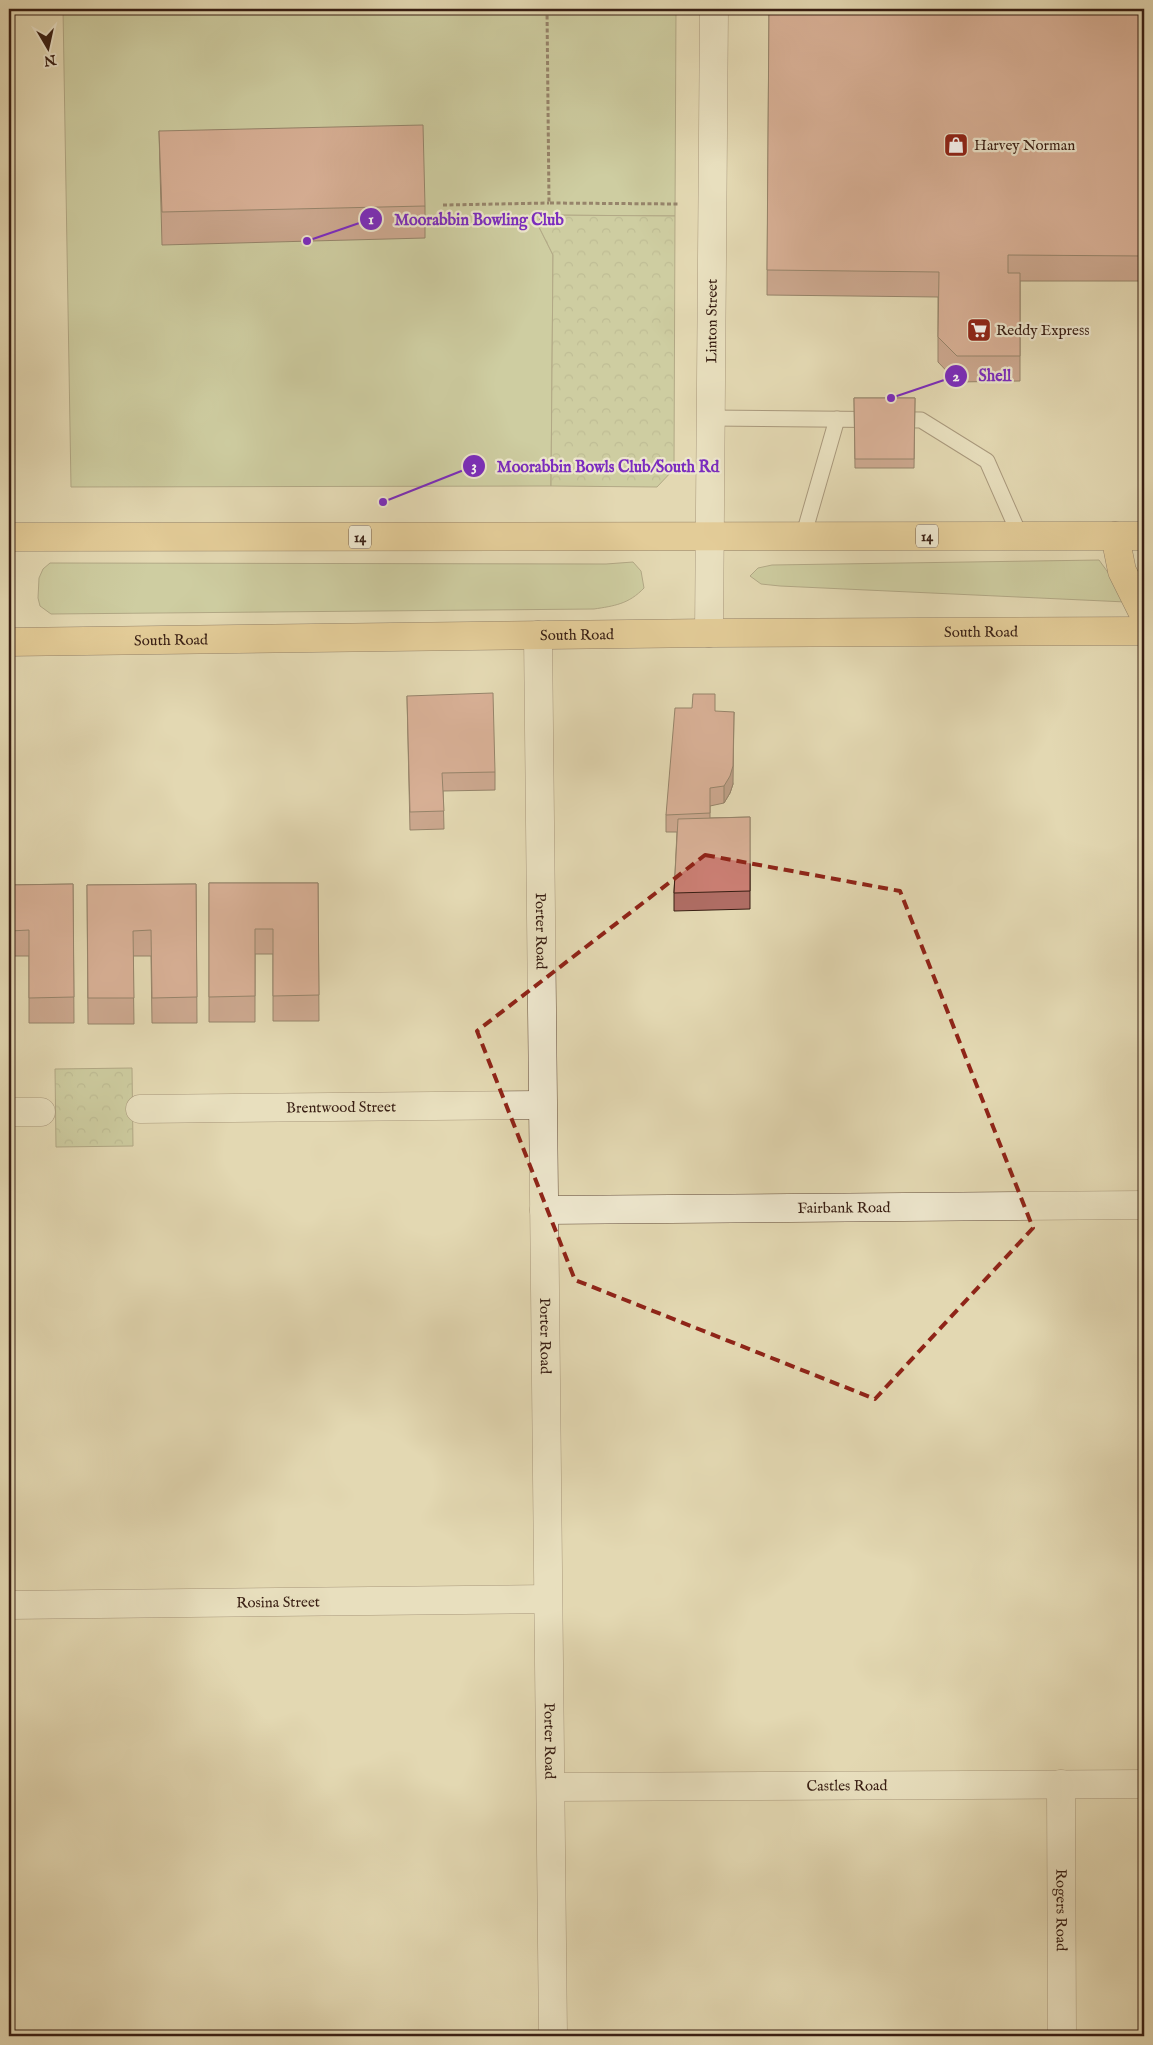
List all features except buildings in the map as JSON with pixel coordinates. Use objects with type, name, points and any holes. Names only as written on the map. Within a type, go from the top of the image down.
[{"type":"highway","points":[[1115,536],[1122,571],[1144,615]]},
{"type":"highway","name":"14","points":[[9,538],[1144,536]]},
{"type":"highway","name":"South Road","points":[[9,642],[709,633],[1144,631]]},
{"type":"street","name":"Linton Street","points":[[709,633],[714,9]]},
{"type":"street","name":"Porter Road","points":[[538,635],[553,2036]]},
{"type":"street","name":"Brentwood Street","points":[[140,1109],[542,1105]]},
{"type":"street","points":[[9,1112],[41,1112]]},
{"type":"street","name":"Fairbank Road","points":[[544,1210],[1144,1205]]},
{"type":"street","name":"Rosina Street","points":[[9,1604],[547,1599]]},
{"type":"street","name":"Rogers Road","points":[[1061,1784],[1062,2036]]},
{"type":"street","name":"Castles Road","points":[[551,1788],[1144,1784]]},
{"type":"lane","points":[[711,418],[920,420],[987,461],[1020,536]]},
{"type":"lane","points":[[803,537],[837,419]]},
{"type":"path","points":[[547,9],[549,203]]},
{"type":"path","points":[[443,205],[549,203],[678,204]]},
{"type":"highlighted area","points":[[705,855],[900,891],[1033,1228],[875,1399],[575,1280],[477,1031]]},
{"type":"green space","points":[[63,9],[676,9],[675,216],[540,215],[539,227],[553,255],[551,486],[71,487]]},
{"type":"green space","points":[[540,215],[675,216],[674,469],[657,487],[551,486],[553,255],[539,227]]},
{"type":"green space","points":[[1099,560],[1120,589],[1126,602],[780,586],[761,584],[750,576],[758,568],[772,565]]},
{"type":"green space","points":[[633,562],[641,571],[644,588],[627,601],[594,609],[51,614],[40,606],[38,598],[39,578],[43,569],[50,563],[606,564]]},
{"type":"green space","points":[[132,1068],[133,1146],[56,1147],[55,1069]]},
{"type":"place","name":"Harvey Norman","points":[[956,145]]},
{"type":"place","name":"Moorabbin Bowling Club","points":[[307,241]]},
{"type":"place","name":"Reddy Express","points":[[979,330]]},
{"type":"place","name":"Shell","points":[[891,398]]},
{"type":"place","name":"Moorabbin Bowls Club/South Rd","points":[[383,502]]}]
